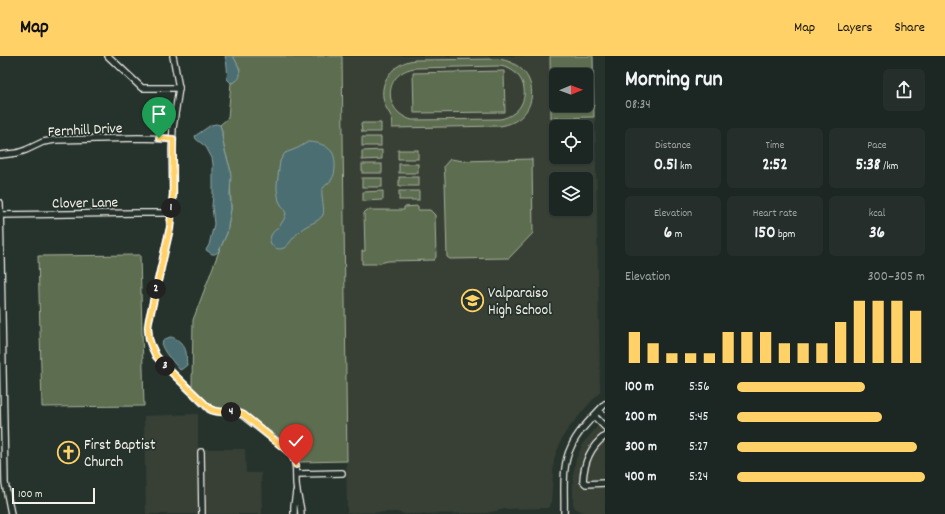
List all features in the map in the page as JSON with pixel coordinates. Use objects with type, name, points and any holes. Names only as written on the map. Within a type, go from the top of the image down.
[{"type":"street","points":[[108,56],[142,88],[179,88]]},
{"type":"street","points":[[173,56],[179,88],[173,128],[173,194],[169,233],[149,320],[148,333],[151,345],[164,365],[210,409],[218,412],[235,412],[241,414],[290,453],[294,459],[296,474],[294,514]]},
{"type":"street","name":"Fernhill Drive","points":[[0,155],[17,153],[43,142],[55,140],[138,138],[173,139]]},
{"type":"street","points":[[0,203],[5,483],[11,514]]},
{"type":"street","name":"Clover Lane","points":[[0,215],[170,213]]},
{"type":"street","points":[[564,514],[565,471],[570,447],[575,438],[605,404]]},
{"type":"street","points":[[599,410],[605,417]]},
{"type":"street","points":[[594,416],[605,427]]},
{"type":"street","points":[[605,436],[595,445],[589,454],[583,471],[583,481],[586,484],[605,483]]},
{"type":"street","points":[[201,452],[202,514]]},
{"type":"street","points":[[296,474],[342,474]]},
{"type":"street","points":[[296,490],[301,507],[301,514]]},
{"type":"shaded area","name":"Valparaiso High School","points":[[342,56],[594,56],[600,392],[567,430],[562,438],[554,459],[551,502],[549,507],[505,509],[486,513],[406,514],[396,512],[347,513]]},
{"type":"shaded area","points":[[198,414],[198,449],[245,449],[246,473],[261,473],[262,514],[146,514],[144,416]]},
{"type":"shaded area","points":[[605,418],[605,514],[584,513],[575,508],[573,504],[573,476],[576,459],[584,442]]},
{"type":"green space","points":[[233,56],[342,56],[347,461],[300,462],[296,453],[290,446],[243,411],[213,407],[192,386],[193,320],[227,233],[231,209],[230,168],[220,125],[228,118],[231,83],[235,82],[240,69]]},
{"type":"green space","points":[[550,56],[593,56],[594,117],[551,118],[551,112],[593,112],[593,68],[550,68]]},
{"type":"green space","points":[[498,59],[512,63],[523,71],[529,81],[532,92],[530,103],[524,114],[514,122],[500,126],[392,128],[392,120],[384,102],[383,87],[389,74],[394,69],[414,60]],"holes":[[[499,66],[510,69],[518,75],[523,83],[523,101],[518,109],[511,115],[500,119],[412,120],[402,115],[395,108],[391,100],[390,92],[392,83],[405,71],[416,68]]]},
{"type":"green space","points":[[504,71],[505,112],[414,113],[413,73]]},
{"type":"green space","points":[[361,123],[381,123],[381,132],[362,132]]},
{"type":"green space","points":[[362,137],[381,137],[381,146],[362,146]]},
{"type":"green space","points":[[382,150],[382,159],[362,160],[362,151]]},
{"type":"green space","points":[[398,150],[418,150],[418,159],[398,159]]},
{"type":"green space","points":[[450,159],[464,161],[532,159],[533,233],[509,258],[450,259],[447,257],[444,166]]},
{"type":"green space","points":[[362,164],[382,164],[382,173],[362,173]]},
{"type":"green space","points":[[399,164],[418,164],[418,173],[399,173]]},
{"type":"green space","points":[[399,177],[419,177],[419,186],[399,186]]},
{"type":"green space","points":[[362,178],[382,178],[382,187],[362,187]]},
{"type":"green space","points":[[383,191],[383,200],[363,201],[363,192]]},
{"type":"green space","points":[[399,191],[419,191],[419,200],[399,200]]},
{"type":"green space","points":[[418,206],[418,210],[430,210],[435,215],[436,257],[434,260],[388,261],[376,264],[362,264],[362,251],[365,251],[364,213],[367,210],[404,210],[404,207]]},
{"type":"green space","points":[[140,255],[144,406],[42,407],[38,256]]},
{"type":"water","points":[[225,56],[233,56],[240,71],[239,78],[231,83],[227,79]]},
{"type":"water","points":[[211,125],[220,125],[230,168],[231,209],[227,233],[219,251],[212,254],[206,250],[209,245],[214,224],[212,206],[213,164],[212,158],[206,147],[196,139],[195,136]]},
{"type":"water","points":[[308,142],[318,143],[325,146],[332,152],[334,157],[335,169],[333,176],[331,181],[322,190],[323,215],[321,218],[301,230],[284,248],[278,249],[272,245],[270,241],[273,232],[283,221],[286,213],[279,201],[277,190],[280,161],[285,153]]},
{"type":"water","points":[[170,337],[182,344],[185,349],[187,365],[180,370],[162,346],[163,340]]},
{"type":"place","name":"Valparaiso High School","points":[[472,301]]},
{"type":"place","name":"First Baptist Church","points":[[69,453]]},
{"type":"route","points":[[159,138],[173,139],[173,194],[170,213],[170,228],[148,327],[149,339],[153,350],[164,365],[210,409],[218,412],[238,412],[244,415],[290,453],[296,465]]}]
